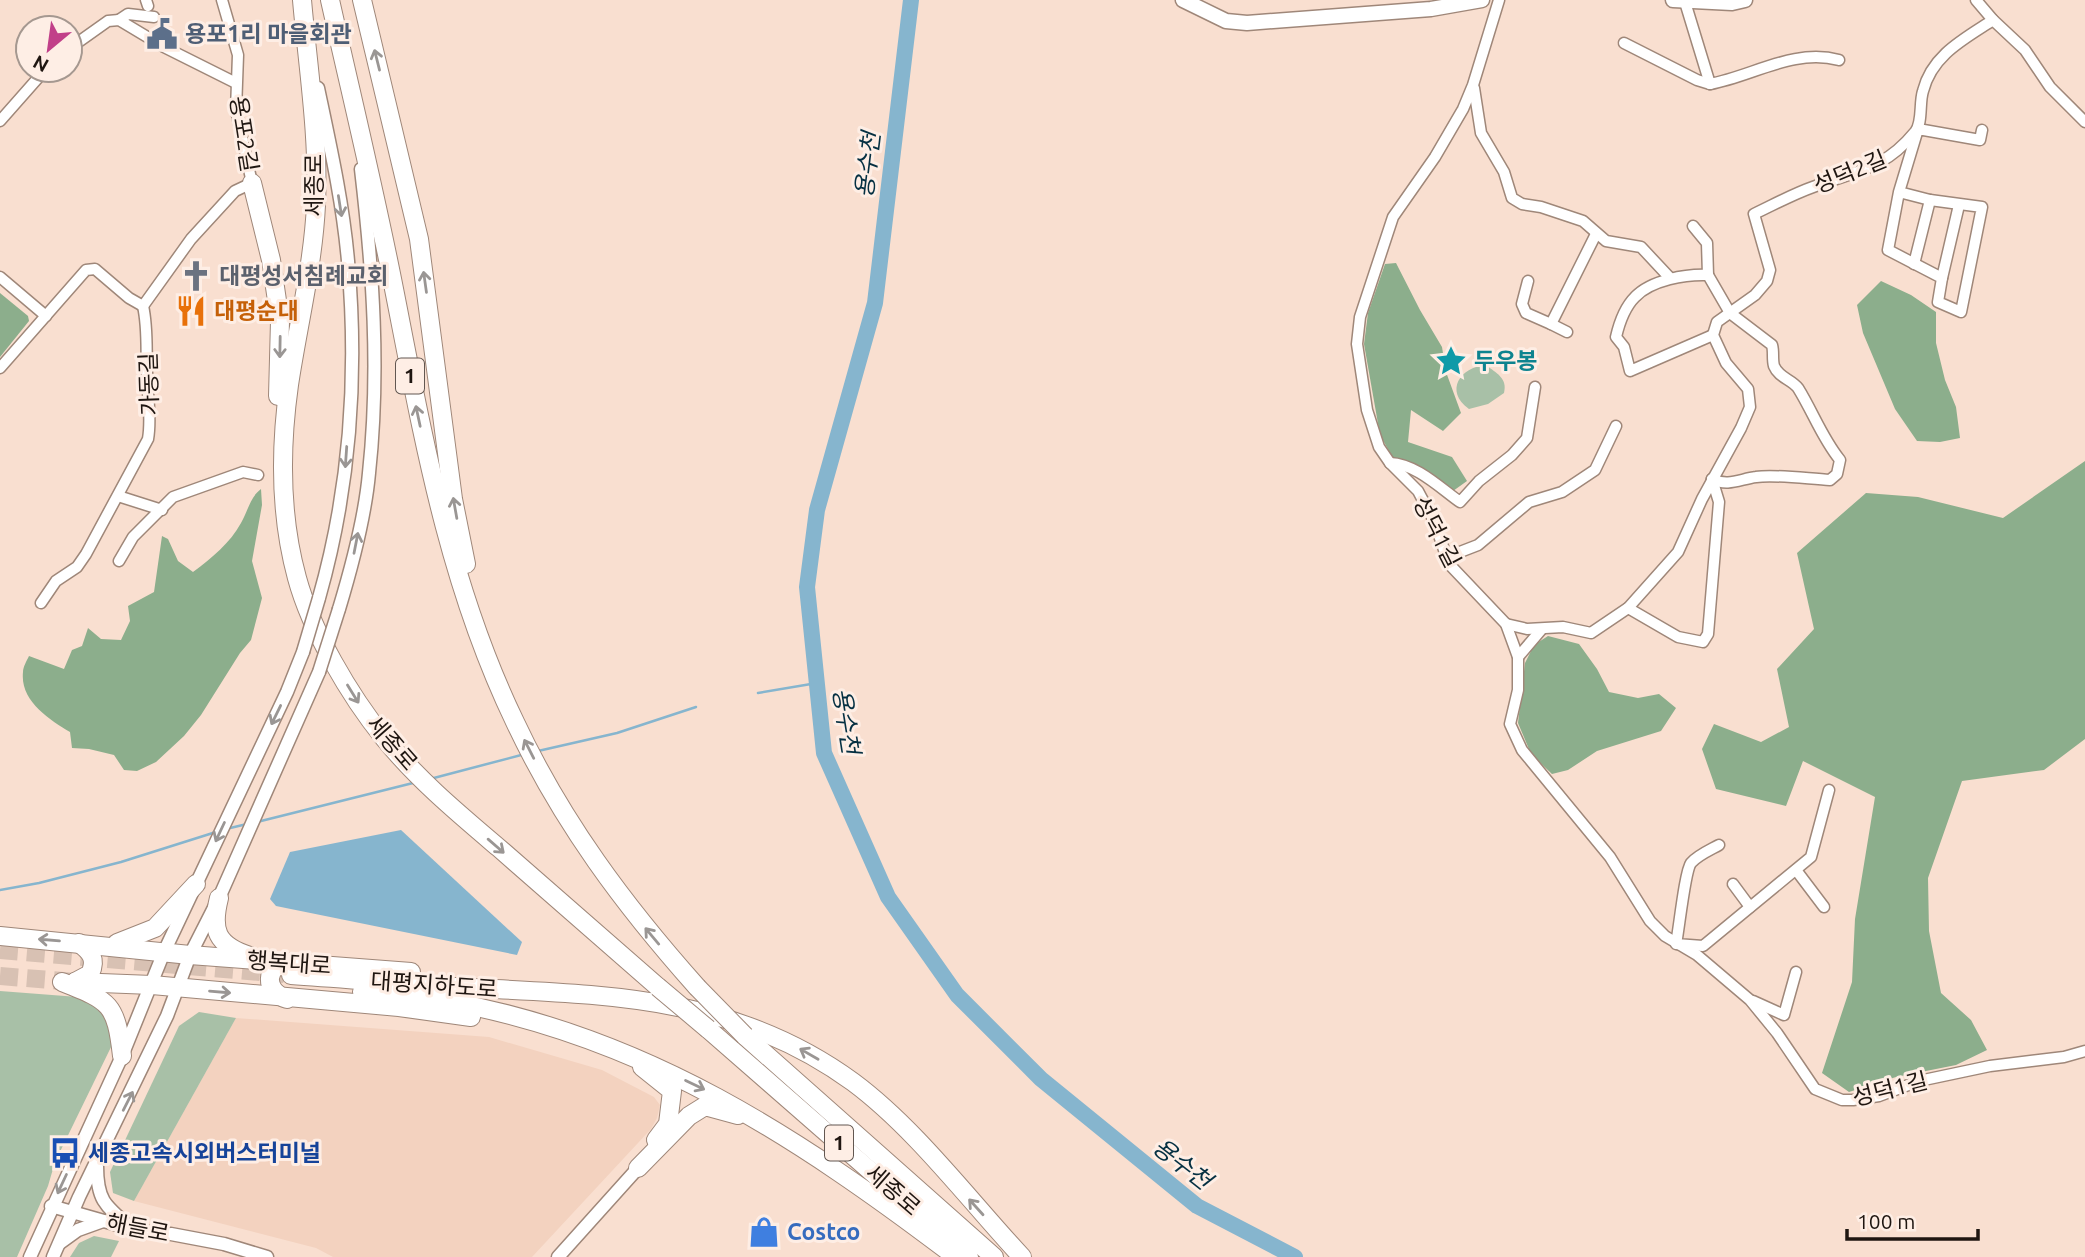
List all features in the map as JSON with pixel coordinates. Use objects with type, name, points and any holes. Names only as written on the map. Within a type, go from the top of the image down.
[{"type":"highway","name":"세종로","points":[[302,0],[313,122],[316,207],[306,292],[285,416],[284,493],[296,576],[304,601],[350,689],[397,754],[446,800],[969,1257]]},
{"type":"highway","name":"세종로","points":[[330,0],[394,290],[433,489],[478,637],[514,722],[543,777],[596,864],[630,909],[697,987],[745,1036],[994,1257]]},
{"type":"highway","points":[[362,0],[419,239],[462,549],[502,692]]},
{"type":"highway","points":[[252,183],[271,260],[280,321],[277,443],[284,493]]},
{"type":"highway","points":[[101,945],[120,943],[155,929],[196,884]]},
{"type":"highway","points":[[219,898],[215,915],[217,936],[227,945],[286,976]]},
{"type":"highway","name":"행복대로","points":[[0,936],[190,955],[286,976],[399,1007],[564,1031],[616,1049]]},
{"type":"highway","points":[[69,982],[90,974],[94,962],[91,952],[79,943]]},
{"type":"highway","name":"행복대로","points":[[69,982],[179,988],[286,976]]},
{"type":"highway","name":"대평지하도로","points":[[286,976],[577,993],[659,1003],[700,1010],[779,1037],[854,1083],[912,1137],[1022,1257]]},
{"type":"highway","points":[[69,982],[106,1002],[111,1008],[119,1030],[122,1056]]},
{"type":"highway","points":[[616,1049],[716,1095],[777,1131],[877,1196],[942,1251],[956,1257]]},
{"type":"highway","points":[[616,1049],[672,1091],[668,1124],[638,1168]]},
{"type":"highway","points":[[638,1168],[689,1115],[705,1106],[728,1111],[777,1131]]},
{"type":"main road","points":[[1183,0],[1226,21],[1248,23],[1482,0]]},
{"type":"main road","points":[[1679,1],[1732,3],[1745,0]]},
{"type":"street","name":"용포2길","points":[[143,306],[191,239],[235,191],[252,183],[236,110],[238,55],[222,0]]},
{"type":"street","name":"성덕1길","points":[[1499,0],[1474,85],[1463,109],[1435,157],[1393,218],[1360,317],[1357,344],[1372,431],[1390,463],[1418,491],[1434,521],[1449,564],[1506,624],[1518,657],[1518,690],[1510,724],[1522,750],[1610,857],[1650,920],[1665,936],[1697,955],[1750,1000],[1777,1033],[1815,1089],[1842,1100],[1879,1096],[1919,1081],[1990,1066],[2064,1057],[2085,1051]]},
{"type":"street","points":[[1976,0],[2025,50],[2050,87],[2085,122]]},
{"type":"street","points":[[1679,1],[1710,84]]},
{"type":"street","points":[[84,38],[108,21],[119,20],[128,14],[154,16]]},
{"type":"street","points":[[30,1257],[51,1206],[122,1056],[164,953],[287,692],[303,652],[327,569],[345,470],[353,334],[348,258],[334,163],[304,19]]},
{"type":"street","points":[[119,20],[164,47],[236,83]]},
{"type":"street","points":[[1942,278],[1888,250],[1899,192],[1918,130],[1923,90],[1931,71],[1942,55],[1993,20]]},
{"type":"street","points":[[1624,43],[1710,84],[1733,80],[1810,56],[1839,60]]},
{"type":"street","points":[[53,1257],[179,988],[190,955],[219,898],[319,672],[349,576],[369,475],[376,337],[371,256],[360,161],[342,53]]},
{"type":"street","points":[[0,121],[33,84]]},
{"type":"street","name":"성덕1길","points":[[1474,85],[1481,133],[1504,172],[1512,198],[1522,204],[1541,207],[1583,221],[1606,241],[1642,247],[1670,278]]},
{"type":"street","points":[[1918,130],[1980,139],[1982,130]]},
{"type":"street","name":"성덕2길","points":[[1713,335],[1717,322],[1755,295],[1767,281],[1770,270],[1754,214],[1811,187],[1891,158],[1918,130]]},
{"type":"street","points":[[1899,192],[1930,200],[1982,207],[1961,312],[1938,302],[1959,205]]},
{"type":"street","points":[[1914,264],[1930,200]]},
{"type":"street","points":[[1693,226],[1707,243],[1708,275],[1730,313],[1772,345],[1773,363],[1779,375],[1796,386],[1840,460],[1837,474],[1830,480],[1755,477],[1743,482],[1721,483],[1712,479]]},
{"type":"street","points":[[1552,324],[1596,234]]},
{"type":"street","points":[[0,368],[86,270],[95,269],[129,299],[143,306]]},
{"type":"street","points":[[1506,624],[1541,630],[1563,627],[1591,633],[1628,608],[1678,552],[1750,407],[1748,389],[1726,363],[1713,335],[1630,371],[1624,347],[1616,337],[1622,317],[1635,296],[1670,278],[1693,274],[1708,275]]},
{"type":"street","points":[[0,277],[46,316]]},
{"type":"street","points":[[1528,281],[1522,304],[1526,313],[1567,332]]},
{"type":"street","name":"가동길","points":[[41,603],[56,581],[81,561],[148,439],[148,345],[143,306]]},
{"type":"street","points":[[1390,463],[1402,463],[1460,502],[1527,438],[1535,387]]},
{"type":"street","points":[[1447,557],[1478,545],[1529,502],[1562,492],[1595,470],[1616,426]]},
{"type":"street","points":[[119,561],[132,537],[173,497],[243,472],[258,475]]},
{"type":"street","points":[[1628,608],[1678,637],[1703,642],[1708,635],[1718,502],[1712,479]]},
{"type":"street","points":[[118,496],[162,510]]},
{"type":"street","points":[[1518,657],[1541,630]]},
{"type":"street","points":[[1719,845],[1690,864],[1686,874],[1676,944],[1703,946],[1811,857],[1829,790]]},
{"type":"street","points":[[1796,870],[1824,907]]},
{"type":"street","points":[[1732,884],[1750,907]]},
{"type":"street","points":[[1750,1000],[1784,1015],[1796,972]]},
{"type":"street","points":[[97,1162],[97,1189],[111,1212],[132,1229]]},
{"type":"street","points":[[558,1257],[638,1168]]},
{"type":"street","name":"해들로","points":[[51,1206],[132,1229],[224,1244],[267,1257]]},
{"type":"street","points":[[60,1243],[78,1230],[103,1221]]},
{"type":"shaded area","points":[[236,1018],[489,1037],[602,1070],[654,1097],[660,1105],[651,1129],[532,1257],[333,1257],[316,1248],[134,1201]]},
{"type":"green space","points":[[1396,263],[1442,347],[1446,372],[1461,413],[1443,431],[1411,410],[1408,442],[1452,457],[1467,481],[1453,491],[1394,460],[1380,435],[1364,344],[1368,313],[1385,264]]},
{"type":"green space","points":[[1881,281],[1911,295],[1936,312],[1936,343],[1945,380],[1956,407],[1960,438],[1940,442],[1917,441],[1895,409],[1863,333],[1857,305]]},
{"type":"green space","points":[[0,293],[28,316],[29,321],[0,357]]},
{"type":"green space","points":[[1486,365],[1503,380],[1504,393],[1488,404],[1469,409],[1457,395],[1458,381],[1469,370]]},
{"type":"green space","points":[[2085,461],[2085,739],[2044,770],[1962,781],[1928,878],[1929,931],[1941,993],[1971,1020],[1987,1050],[1956,1065],[1896,1077],[1849,1092],[1822,1073],[1852,982],[1855,919],[1875,797],[1803,761],[1786,806],[1716,789],[1702,749],[1714,724],[1761,742],[1789,727],[1777,669],[1814,629],[1797,553],[1866,493],[1918,497],[2003,518]]},
{"type":"green space","points":[[261,489],[262,505],[252,561],[262,598],[251,640],[201,715],[184,736],[156,762],[137,771],[124,770],[114,755],[72,748],[70,732],[38,708],[26,692],[23,672],[29,656],[64,669],[72,650],[82,646],[88,628],[101,639],[121,640],[130,621],[128,606],[154,592],[162,536],[168,539],[178,561],[193,572],[214,556],[232,537]]},
{"type":"green space","points":[[1548,636],[1579,644],[1609,692],[1638,698],[1659,694],[1676,708],[1661,731],[1597,751],[1568,770],[1552,774],[1531,754],[1518,723],[1525,663],[1534,645]]},
{"type":"green space","points":[[0,991],[78,997],[103,1007],[114,1032],[112,1045],[55,1162],[48,1186],[17,1257],[0,1257]]},
{"type":"green space","points":[[199,1012],[236,1018],[134,1201],[113,1193],[110,1172],[179,1026]]},
{"type":"green space","points":[[94,1236],[119,1241],[111,1257],[70,1257],[79,1243]]},
{"type":"water","points":[[401,830],[522,942],[517,955],[276,906],[270,899],[290,852]]},
{"type":"waterway","name":"용수천","points":[[911,0],[875,303],[817,510],[807,587],[824,753],[888,897],[957,995],[1041,1079],[1197,1206],[1295,1257]]},
{"type":"waterway","points":[[758,693],[817,683]]},
{"type":"waterway","points":[[538,751],[617,733],[696,707]]},
{"type":"waterway","points":[[430,779],[525,754]]},
{"type":"waterway","points":[[257,822],[417,782]]},
{"type":"waterway","points":[[226,829],[247,824]]},
{"type":"waterway","points":[[0,890],[121,862],[216,832]]},
{"type":"tunnel","points":[[0,950],[284,974]]},
{"type":"tunnel","points":[[0,976],[75,982]]},
{"type":"place","name":"용포1리 마을회관","points":[[162,34]]},
{"type":"place","name":"대평성서침례교회","points":[[196,276]]},
{"type":"place","name":"대평순대","points":[[191,311]]},
{"type":"place","name":"두우봉","points":[[1451,361]]},
{"type":"place","name":"세종고속시외버스터미널","points":[[65,1153]]},
{"type":"place","name":"Costco","points":[[764,1232]]}]
